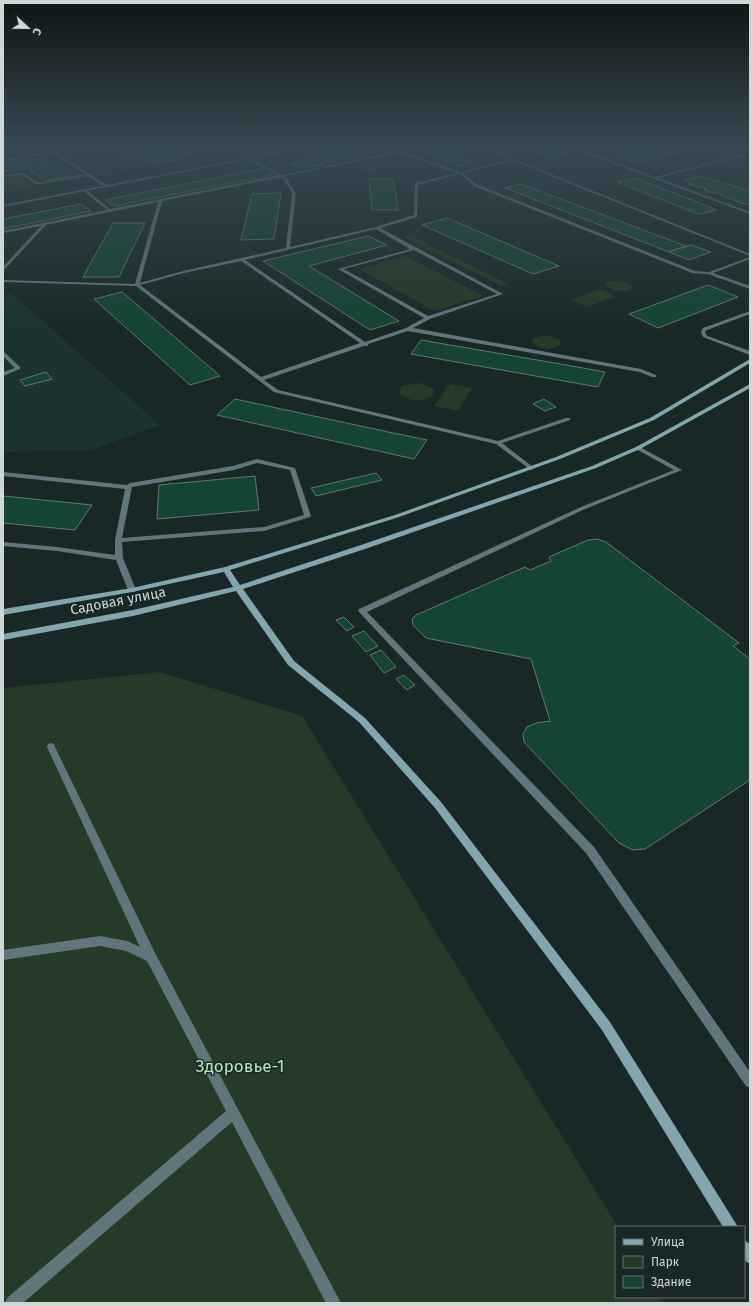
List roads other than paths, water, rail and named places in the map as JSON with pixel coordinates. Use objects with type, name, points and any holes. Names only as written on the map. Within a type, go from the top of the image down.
[{"type":"street","points":[[105,207],[109,210]]},
{"type":"street","points":[[3,232],[125,207]]},
{"type":"street","points":[[137,285],[158,207]]},
{"type":"street","points":[[288,248],[292,207]]},
{"type":"street","points":[[3,281],[137,285],[183,272],[242,260],[377,228],[416,216],[416,207]]},
{"type":"street","points":[[530,207],[694,272],[709,273],[750,288]]},
{"type":"street","points":[[629,207],[750,255]]},
{"type":"street","points":[[734,207],[750,213]]},
{"type":"street","points":[[3,270],[45,223]]},
{"type":"street","points":[[261,380],[366,345],[408,329],[428,318],[500,294],[377,228]]},
{"type":"street","points":[[414,248],[340,269],[428,318]]},
{"type":"street","points":[[709,273],[750,258]]},
{"type":"street","points":[[242,260],[366,345]]},
{"type":"street","points":[[137,285],[276,391],[498,443],[531,468]]},
{"type":"street","points":[[750,312],[706,329],[702,332],[705,337],[750,353]]},
{"type":"street","points":[[408,329],[641,371],[654,376]]},
{"type":"street","points":[[3,353],[18,368],[3,374]]},
{"type":"street","name":"Садовая улица","points":[[3,612],[132,590],[226,569],[397,516],[531,468],[652,419],[750,361]]},
{"type":"street","name":"Садовая улица","points":[[3,637],[133,613],[238,588],[594,468],[638,448],[750,386]]},
{"type":"street","points":[[498,443],[568,420]]},
{"type":"street","points":[[638,448],[679,470],[584,508],[362,611],[590,850],[750,1082]]},
{"type":"street","points":[[118,540],[264,529],[308,516],[293,469],[257,461],[234,468],[130,484],[118,540],[119,558],[132,590]]},
{"type":"street","points":[[3,474],[129,487]]},
{"type":"street","points":[[3,544],[57,549],[119,558]]},
{"type":"street","points":[[226,569],[291,663],[362,720],[438,805],[606,1026],[730,1226]]},
{"type":"street","points":[[51,747],[151,957],[334,1303]]},
{"type":"street","points":[[3,955],[100,941],[127,946],[151,957]]},
{"type":"street","points":[[12,1303],[233,1113]]},
{"type":"park label","name":"Здоровье-1","points":[[240,1066]]}]
